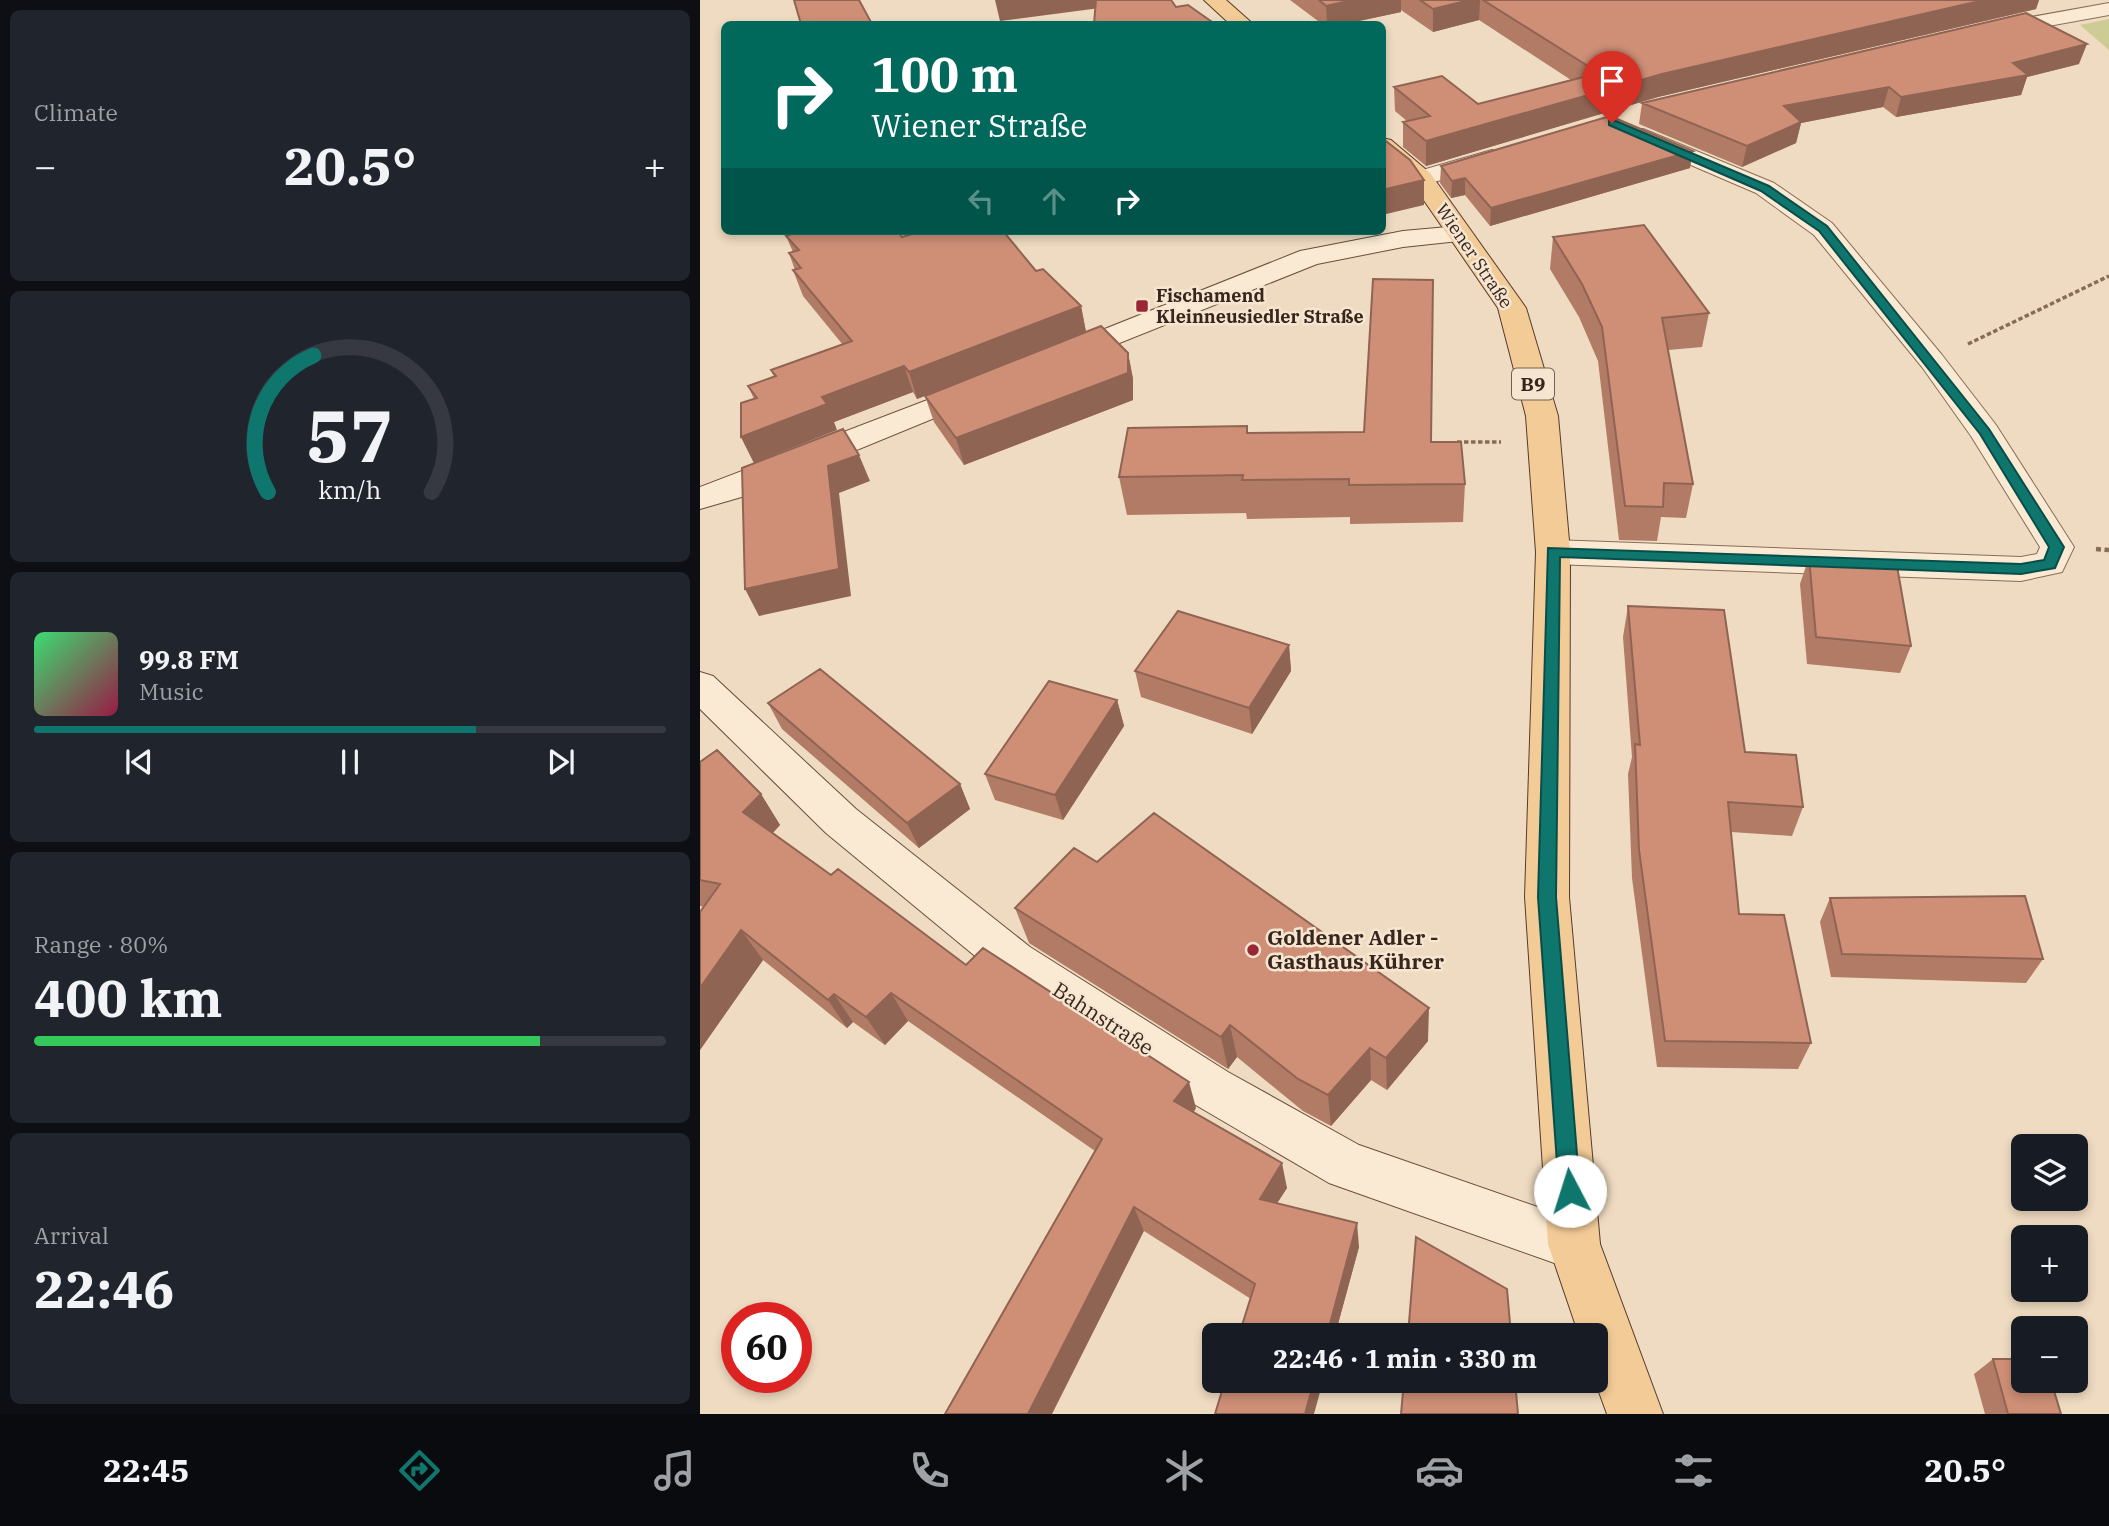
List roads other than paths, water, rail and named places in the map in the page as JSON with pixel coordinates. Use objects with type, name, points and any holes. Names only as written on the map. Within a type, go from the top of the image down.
[{"type":"main road","points":[[1214,0],[1238,21]]},
{"type":"main road","name":"Wiener Straße","points":[[1386,148],[1421,178],[1511,309],[1542,416],[1553,552],[1547,897],[1574,1244],[1635,1414]]},
{"type":"street","points":[[1965,37],[2031,21],[2109,9]]},
{"type":"street","points":[[1553,552],[2021,569],[2050,564],[2057,547],[1985,432],[1932,361],[1823,229],[1765,188],[1625,128]]},
{"type":"street","points":[[1421,178],[1510,152]]},
{"type":"street","points":[[1040,365],[1310,257],[1403,239],[1459,234]]},
{"type":"street","points":[[700,498],[733,488],[1001,380]]},
{"type":"street","name":"Bahnstraße","points":[[700,686],[841,821],[1014,961],[1199,1081],[1347,1166],[1574,1244]]},
{"type":"place","name":"Fischamend Kleinneusiedler Straße","points":[[1142,306]]},
{"type":"place","name":"Goldener Adler - Gasthaus Kührer","points":[[1253,950]]}]
